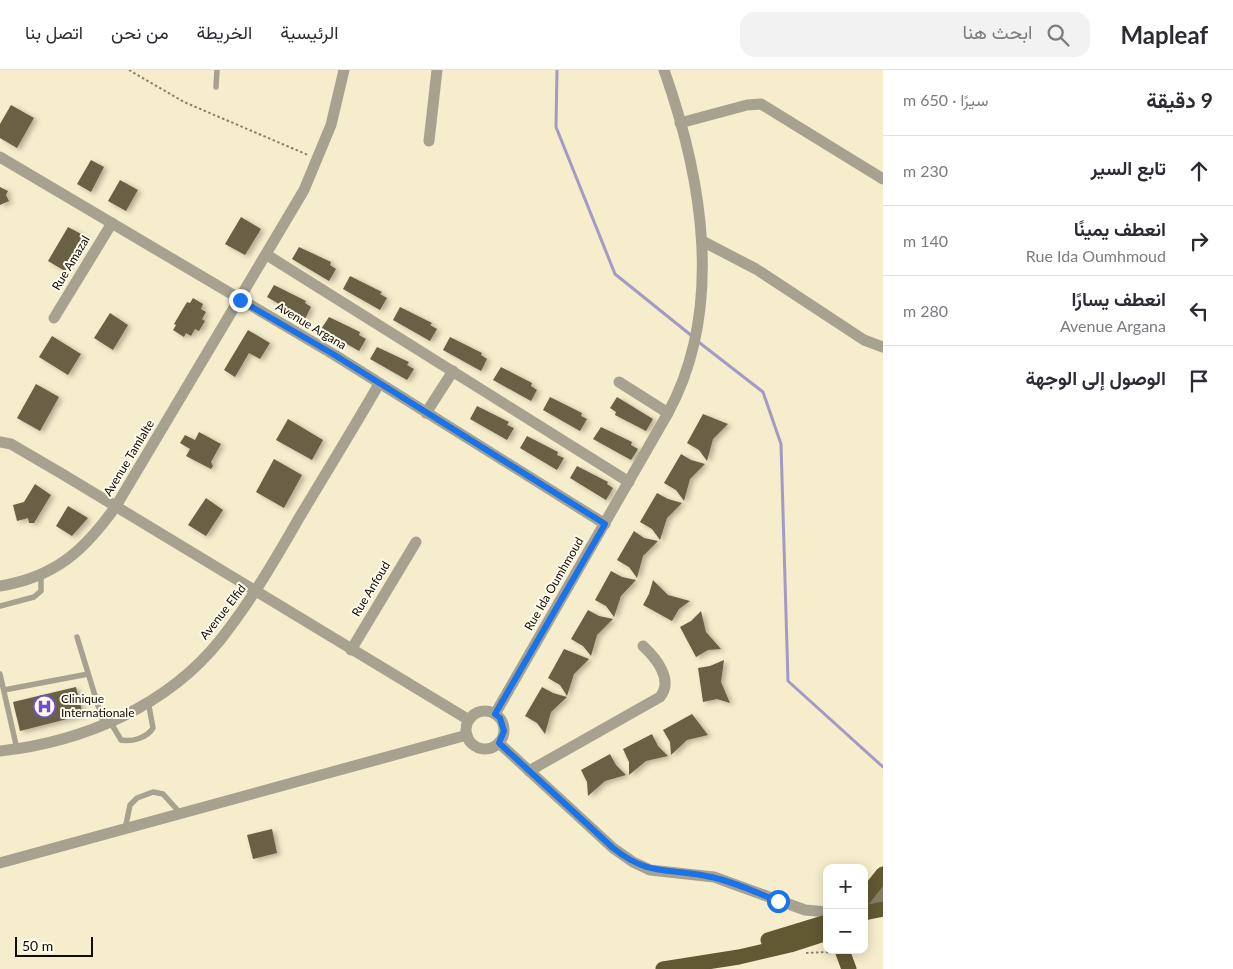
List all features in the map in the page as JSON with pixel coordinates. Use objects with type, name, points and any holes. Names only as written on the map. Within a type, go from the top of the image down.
[{"type":"highway","points":[[870,908],[883,874]]},
{"type":"highway","points":[[739,957],[761,942],[823,923]]},
{"type":"highway","points":[[663,969],[739,957],[790,945],[823,933]]},
{"type":"highway","points":[[840,954],[849,969]]},
{"type":"main road","points":[[870,908],[883,893]]},
{"type":"street","name":"Avenue Tamlalte","points":[[0,586],[26,580],[57,566],[84,547],[116,506],[304,190],[331,125],[344,70]]},
{"type":"street","points":[[429,141],[438,70]]},
{"type":"street","name":"Rue Ida Oumhmoud","points":[[495,714],[668,413],[691,361],[701,284],[702,241],[696,183],[664,70]]},
{"type":"street","points":[[680,123],[748,105],[761,104],[883,179]]},
{"type":"street","name":"Avenue Argana","points":[[0,157],[333,354],[605,524]]},
{"type":"street","name":"Rue Amazal","points":[[54,318],[112,223]]},
{"type":"street","points":[[702,241],[756,268],[864,340],[883,347]]},
{"type":"street","points":[[267,255],[629,482]]},
{"type":"street","points":[[426,413],[453,372]]},
{"type":"street","points":[[619,382],[668,413]]},
{"type":"street","name":"Avenue Elfid","points":[[0,751],[50,743],[107,724],[148,702],[182,678],[202,660],[220,640],[256,592],[380,384]]},
{"type":"street","points":[[0,431],[6,443],[116,506],[350,650],[469,720]]},
{"type":"street","name":"Rue Anfoud","points":[[350,650],[416,542]]},
{"type":"street","points":[[529,771],[660,697],[665,690],[664,678],[655,659],[643,646]]},
{"type":"street","points":[[484,711],[495,714],[500,718],[504,731],[499,743],[487,749],[474,746],[467,735],[469,720],[484,711]]},
{"type":"street","points":[[0,863],[467,735]]},
{"type":"street","points":[[499,743],[613,848],[633,862],[659,871],[714,878],[806,910],[823,912]]},
{"type":"street","points":[[806,910],[811,920],[811,927]]},
{"type":"lane","points":[[216,87],[217,70]]},
{"type":"lane","points":[[0,606],[34,598],[41,591],[40,574]]},
{"type":"lane","points":[[77,637],[88,674],[107,724],[121,740],[130,740],[148,735],[153,728],[148,702]]},
{"type":"lane","points":[[0,674],[17,749]]},
{"type":"lane","points":[[4,690],[88,674]]},
{"type":"lane","points":[[125,830],[130,805],[138,798],[153,792],[163,794],[181,814]]},
{"type":"path","points":[[130,70],[184,102],[318,160]]},
{"type":"path","points":[[803,950],[808,954],[823,952]]},
{"type":"building","points":[[11,105],[34,118],[17,148],[0,138],[0,124]]},
{"type":"building","points":[[91,160],[104,167],[91,192],[77,184]]},
{"type":"building","points":[[120,180],[138,190],[126,211],[108,201]]},
{"type":"building","points":[[0,187],[8,191],[6,195],[9,201],[0,205]]},
{"type":"building","points":[[241,217],[261,229],[245,255],[225,244]]},
{"type":"building","points":[[68,227],[85,236],[65,271],[48,261]]},
{"type":"building","points":[[299,247],[331,262],[330,265],[336,269],[329,281],[292,259]]},
{"type":"building","points":[[350,276],[382,292],[380,294],[387,298],[380,310],[343,289]]},
{"type":"building","points":[[274,285],[306,301],[305,303],[311,307],[305,319],[267,297]]},
{"type":"building","points":[[193,298],[203,304],[201,309],[206,312],[202,319],[205,321],[199,331],[195,329],[191,336],[186,333],[184,337],[173,330],[176,325],[174,324],[187,302],[190,303]]},
{"type":"building","points":[[400,307],[432,323],[430,325],[437,329],[430,341],[393,320]]},
{"type":"building","points":[[110,313],[128,325],[113,350],[94,338]]},
{"type":"building","points":[[329,317],[360,332],[359,335],[366,339],[359,351],[321,329]]},
{"type":"building","points":[[248,330],[270,343],[260,359],[249,353],[235,377],[224,370]]},
{"type":"building","points":[[52,336],[81,354],[68,375],[39,357]]},
{"type":"building","points":[[450,337],[482,353],[481,355],[487,359],[481,371],[443,350]]},
{"type":"building","points":[[377,347],[409,362],[407,365],[414,369],[407,380],[370,359]]},
{"type":"building","points":[[501,367],[532,383],[531,386],[537,390],[531,401],[493,380]]},
{"type":"building","points":[[36,384],[59,397],[40,431],[17,418]]},
{"type":"building","points":[[550,397],[582,413],[581,416],[587,419],[580,431],[543,410]]},
{"type":"building","points":[[617,397],[653,419],[646,431],[615,415],[616,412],[610,408]]},
{"type":"building","points":[[477,406],[509,422],[507,425],[514,428],[507,440],[470,419]]},
{"type":"building","points":[[703,414],[728,424],[713,439],[707,461],[699,450],[687,443]]},
{"type":"building","points":[[288,419],[323,440],[312,460],[276,440]]},
{"type":"building","points":[[601,427],[632,442],[631,445],[638,449],[631,460],[593,439]]},
{"type":"building","points":[[199,432],[221,444],[211,462],[213,466],[211,469],[186,456],[190,449],[180,443],[185,435],[195,440]]},
{"type":"building","points":[[527,436],[558,452],[557,455],[564,458],[557,470],[520,448]]},
{"type":"building","points":[[681,454],[691,460],[705,464],[690,479],[684,501],[676,490],[664,483]]},
{"type":"building","points":[[274,459],[302,475],[284,508],[256,492]]},
{"type":"building","points":[[577,466],[608,482],[607,484],[613,488],[606,500],[570,478]]},
{"type":"building","points":[[35,484],[51,495],[34,523],[29,523],[28,518],[17,521],[13,505],[24,502]]},
{"type":"building","points":[[657,493],[682,503],[667,518],[660,540],[652,529],[640,522]]},
{"type":"building","points":[[206,498],[223,510],[206,536],[188,525]]},
{"type":"building","points":[[68,506],[88,518],[72,536],[56,526]]},
{"type":"building","points":[[634,531],[644,538],[658,541],[643,556],[637,578],[629,567],[617,560]]},
{"type":"building","points":[[611,571],[622,577],[636,580],[621,596],[614,617],[606,606],[595,600]]},
{"type":"building","points":[[653,580],[668,595],[690,601],[679,609],[672,621],[643,605]]},
{"type":"building","points":[[588,610],[599,616],[613,619],[597,635],[591,656],[583,646],[571,639]]},
{"type":"building","points":[[701,611],[706,632],[721,649],[708,650],[696,657],[680,627],[691,621]]},
{"type":"building","points":[[564,649],[589,659],[574,674],[567,696],[560,685],[548,678]]},
{"type":"building","points":[[724,660],[721,682],[730,703],[717,699],[703,702],[698,668],[710,666]]},
{"type":"building","points":[[76,687],[83,715],[20,731],[13,702]]},
{"type":"building","points":[[542,687],[567,697],[551,712],[545,734],[537,723],[525,716]]},
{"type":"building","points":[[692,714],[708,735],[687,740],[671,755],[670,742],[663,730]]},
{"type":"building","points":[[652,734],[658,746],[668,756],[646,761],[629,775],[629,762],[623,749]]},
{"type":"building","points":[[610,754],[616,765],[626,775],[605,781],[588,796],[587,782],[581,770]]},
{"type":"building","points":[[272,829],[277,853],[253,859],[247,835]]},
{"type":"waterway","points":[[557,70],[556,127],[615,274],[692,336]]},
{"type":"waterway","points":[[696,340],[763,392],[781,444],[788,681],[883,767]]},
{"type":"place","name":"Clinique Internationale","points":[[45,706]]},
{"type":"route","points":[[240,300],[333,354],[605,524],[495,714],[500,718],[504,731],[499,743],[613,848],[633,862],[650,870],[697,874],[714,878],[778,901]]}]
